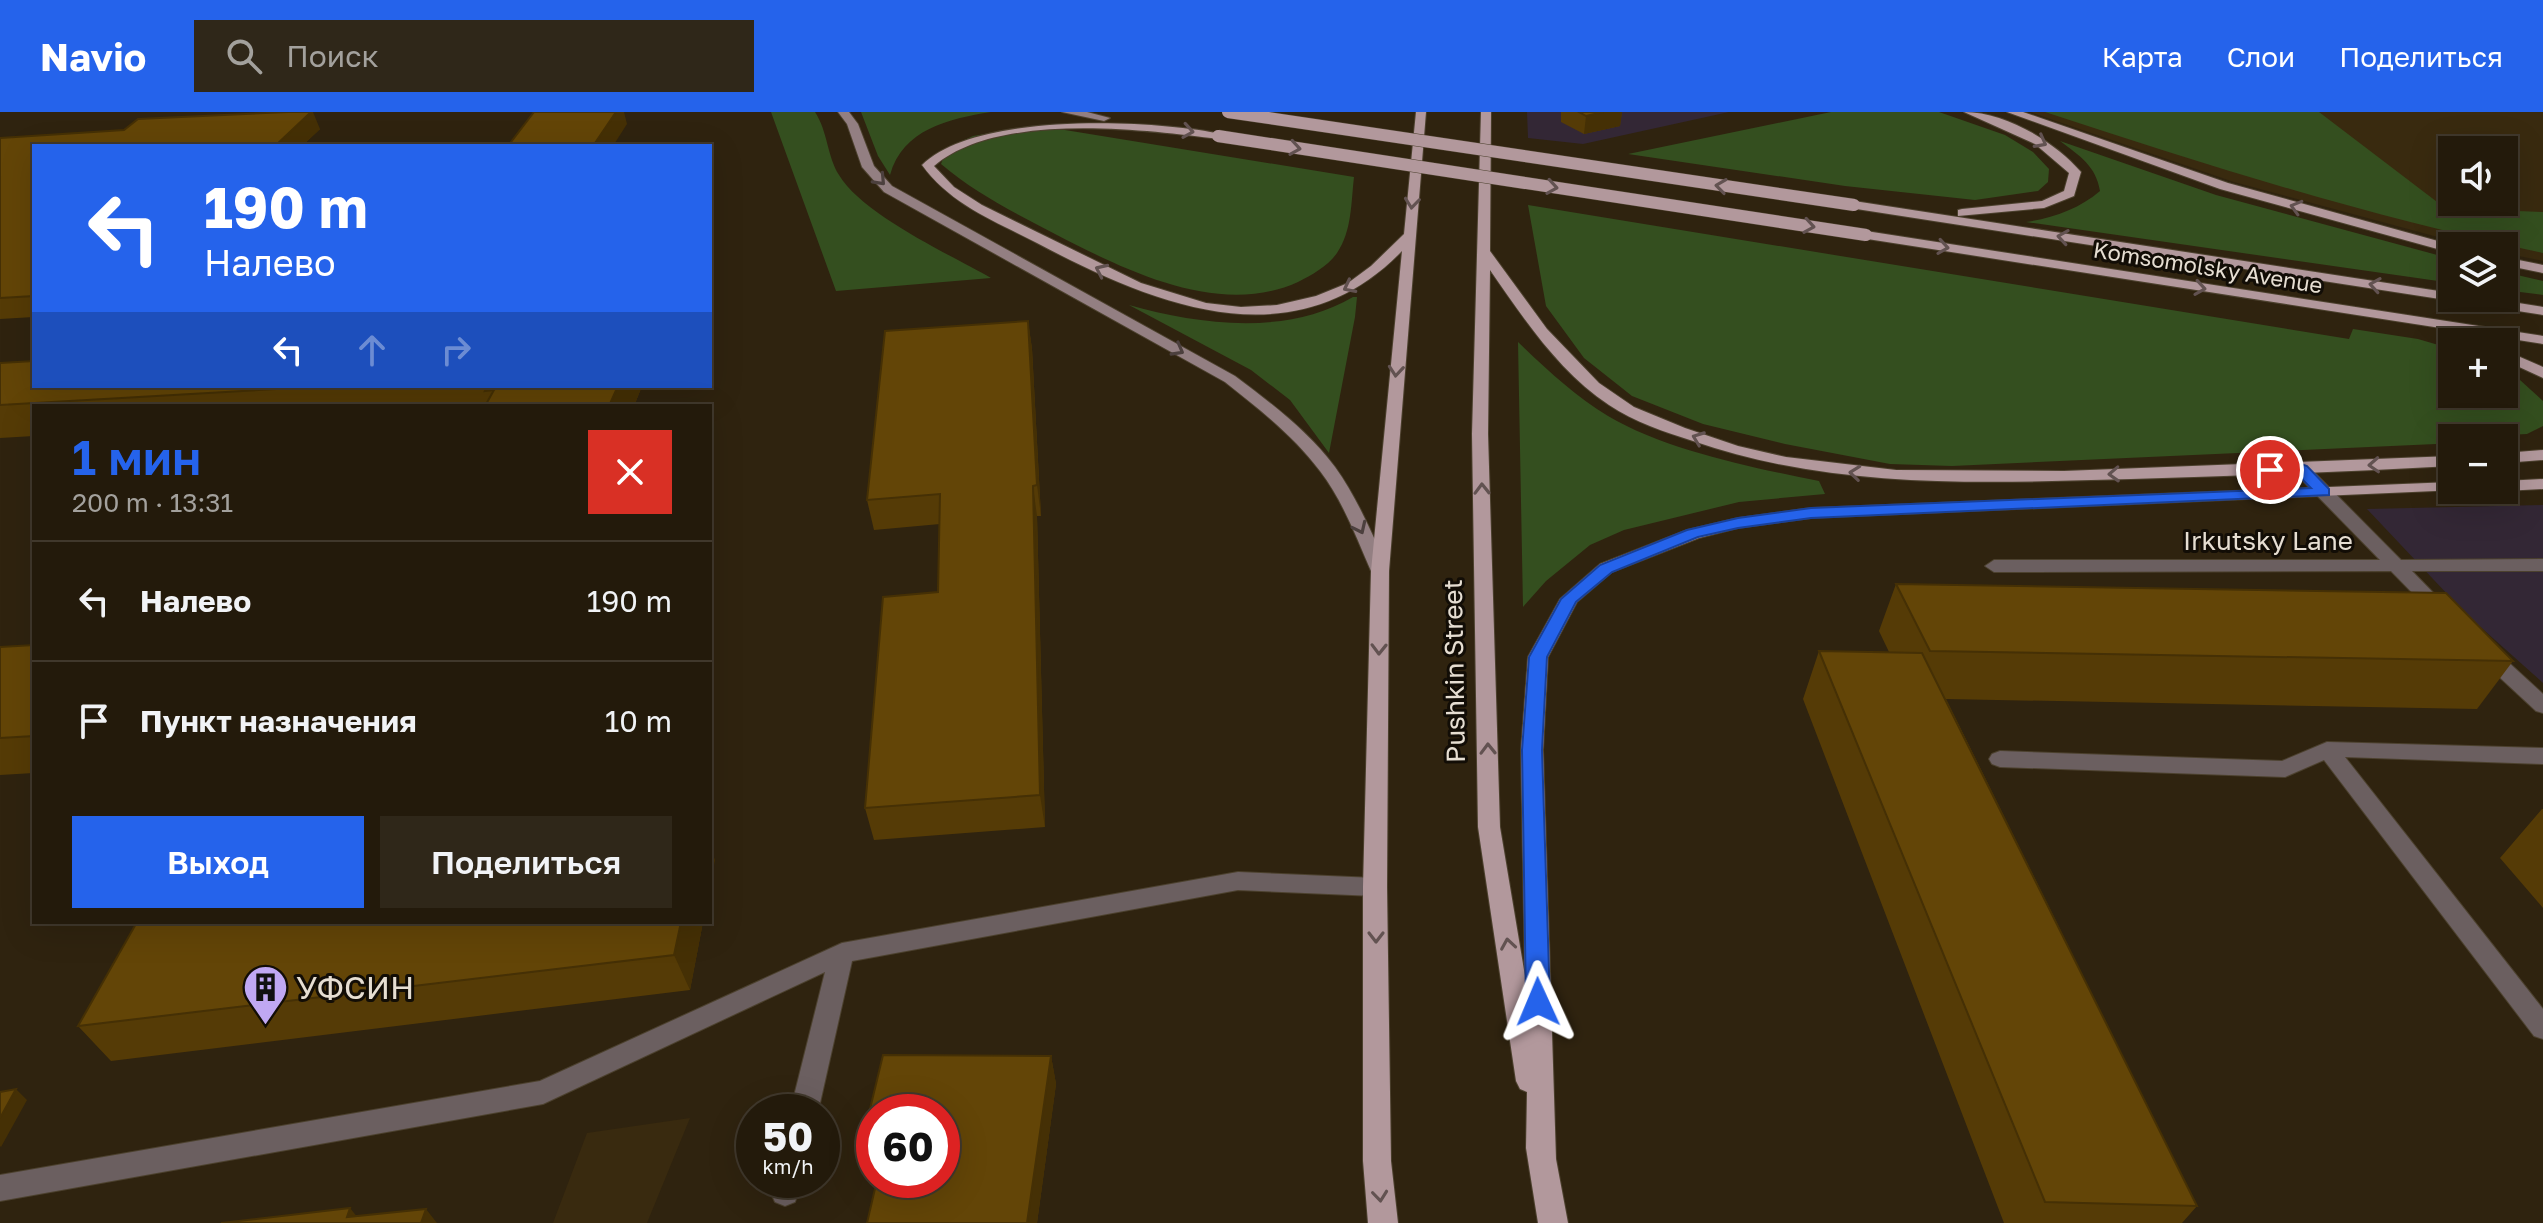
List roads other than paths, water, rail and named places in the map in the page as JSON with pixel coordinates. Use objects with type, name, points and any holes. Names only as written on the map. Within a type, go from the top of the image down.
[{"type":"main road","points":[[843,112],[852,124],[868,167],[888,189],[1230,379],[1275,415],[1320,459],[1348,503],[1380,571]]},
{"type":"main road","points":[[1067,112],[1104,118]]},
{"type":"main road","name":"Komsomolsky Avenue","points":[[1227,112],[2438,295]]},
{"type":"main road","points":[[1383,1223],[1377,1161],[1375,887],[1380,571],[1421,112]]},
{"type":"main road","name":"Pushkin Street","points":[[1486,112],[1480,434],[1489,827],[1553,1223]]},
{"type":"main road","points":[[1910,214],[2005,210],[2044,204],[2070,193],[2075,172],[2054,149],[2018,130],[1969,112]]},
{"type":"main road","points":[[2012,112],[2224,186],[2438,245]]},
{"type":"main road","name":"Komsomolsky Avenue","points":[[1408,237],[1363,280],[1333,295],[1293,308],[1260,312],[1207,308],[1150,293],[1085,263],[958,196],[938,180],[928,165],[934,150],[949,137],[976,126],[1045,117],[1104,118],[2543,340]]},
{"type":"main road","points":[[1484,252],[1539,329],[1577,373],[1616,403],[1704,440],[1772,460],[1821,470],[1951,479],[2301,469],[2438,462]]},
{"type":"main road","points":[[2518,264],[2543,269]]},
{"type":"main road","points":[[2518,307],[2543,311]]},
{"type":"main road","points":[[2338,310],[2438,334]]},
{"type":"main road","points":[[2518,361],[2543,373]]},
{"type":"main road","points":[[2518,457],[2543,455]]},
{"type":"main road","points":[[2518,485],[2543,484]]},
{"type":"main road","points":[[1542,1159],[1532,750],[1538,657],[1569,599],[1606,568],[1662,544],[1738,523],[1811,513],[2438,488]]},
{"type":"street","points":[[2301,469],[2456,625]]},
{"type":"street","name":"Irkutsky Lane","points":[[1994,566],[2543,565]]},
{"type":"street","points":[[2478,646],[2543,706]]},
{"type":"street","points":[[2327,749],[2543,1028]]},
{"type":"street","points":[[2000,759],[2285,769],[2327,749],[2543,756]]},
{"type":"street","points":[[0,1188],[543,1092],[842,953],[1238,881],[1375,887]]},
{"type":"street","points":[[808,1094],[842,953]]},
{"type":"place","name":"УФСИН","points":[[265,1026]]}]
